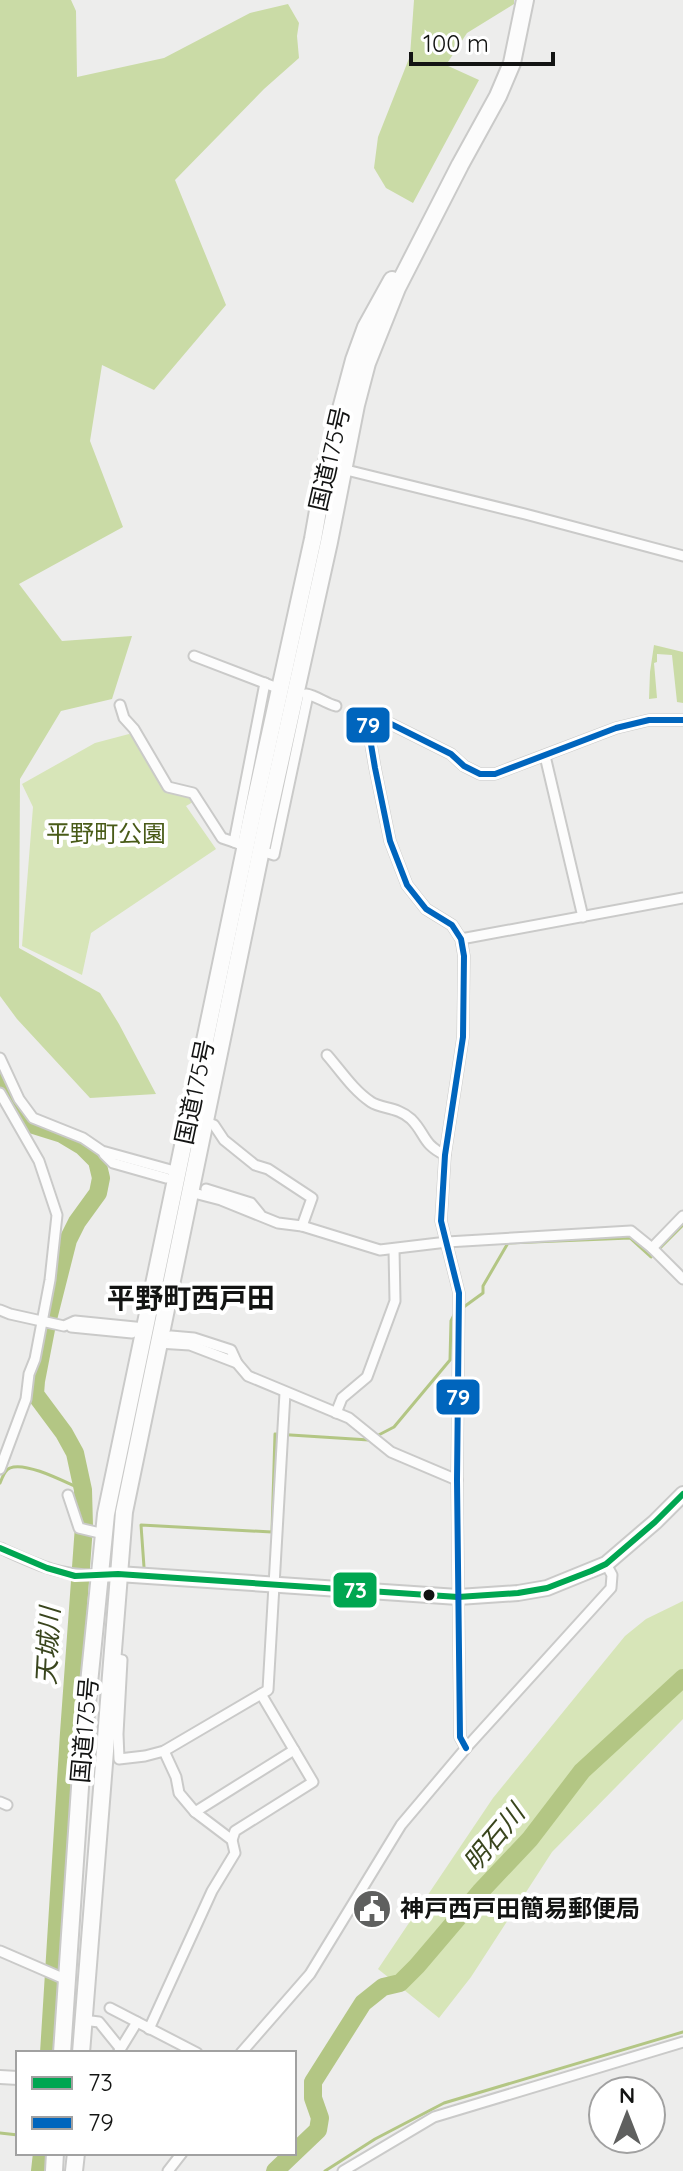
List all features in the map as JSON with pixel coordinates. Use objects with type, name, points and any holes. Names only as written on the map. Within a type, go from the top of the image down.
[{"type":"highway","name":"国道175号","points":[[62,2051],[83,1743],[106,1514],[138,1330],[172,1175],[247,846],[329,542],[356,405],[371,352],[397,288],[498,96],[512,63],[525,0]]},
{"type":"highway","name":"国道175号","points":[[287,690],[326,465],[354,360],[366,327],[460,165]]},
{"type":"highway","name":"国道175号","points":[[81,2051],[124,1512],[198,1190],[205,1122],[247,846]]},
{"type":"main road","points":[[99,1575],[458,1597],[518,1593],[547,1588],[606,1564],[683,1494]]},
{"type":"street","points":[[326,465],[683,556]]},
{"type":"street","points":[[194,656],[336,706]]},
{"type":"street","points":[[120,705],[124,718],[134,729],[168,787],[193,793],[222,838],[274,855],[287,690]]},
{"type":"street","points":[[466,1748],[460,1737],[457,1480],[459,1293],[441,1221],[445,1155],[463,1037],[464,956],[461,939],[452,925],[426,909],[407,885],[390,841],[366,715],[373,715],[451,754],[464,766],[480,774],[495,774],[616,728],[649,720],[683,720]]},
{"type":"street","points":[[545,756],[583,917]]},
{"type":"street","points":[[461,939],[683,898]]},
{"type":"street","points":[[327,1055],[373,1104],[392,1107],[410,1119],[431,1148],[445,1155]]},
{"type":"street","points":[[0,1058],[19,1099],[33,1118],[83,1138],[102,1151],[172,1175]]},
{"type":"street","points":[[0,1093],[39,1161],[57,1215],[50,1280],[35,1359],[29,1374],[26,1399],[0,1469]]},
{"type":"street","points":[[7,1106],[19,1099]]},
{"type":"street","points":[[205,1122],[214,1125],[224,1140],[255,1165],[268,1169],[312,1198],[302,1226]]},
{"type":"street","points":[[198,1190],[251,1203],[261,1216]]},
{"type":"street","points":[[198,1190],[278,1223],[302,1226],[380,1250],[447,1242],[631,1231],[683,1279]]},
{"type":"street","points":[[652,1248],[683,1216]]},
{"type":"street","points":[[336,1413],[342,1398],[367,1377],[395,1301],[394,1249]]},
{"type":"street","points":[[0,1310],[64,1326],[75,1321],[138,1330]]},
{"type":"street","points":[[165,1340],[194,1338],[231,1350],[248,1376],[349,1418],[391,1452],[457,1480]]},
{"type":"street","points":[[165,1340],[190,1345],[237,1363]]},
{"type":"street","points":[[113,1658],[122,1660],[119,1759],[164,1751],[268,1690],[285,1393]]},
{"type":"street","points":[[68,1495],[79,1528],[104,1534]]},
{"type":"street","points":[[0,1548],[75,1576],[99,1575]]},
{"type":"street","points":[[243,2051],[310,1974],[401,1825],[466,1748],[611,1588],[612,1575],[606,1564]]},
{"type":"street","points":[[149,2029],[212,1891],[235,1853],[232,1840],[235,1831],[313,1782],[261,1694]]},
{"type":"street","points":[[195,1812],[294,1750]]},
{"type":"street","points":[[164,1751],[176,1777],[179,1793],[195,1812],[232,1840]]},
{"type":"street","points":[[0,1951],[67,1980]]},
{"type":"street","points":[[110,2008],[193,2051]]},
{"type":"street","points":[[83,2020],[99,2022],[119,2051],[137,2022]]},
{"type":"street","points":[[343,2171],[434,2117],[683,2042]]},
{"type":"street","points":[[168,2171],[180,2155]]},
{"type":"green space","points":[[0,0],[71,0],[76,11],[77,77],[164,58],[250,13],[288,4],[299,23],[299,58],[264,89],[175,180],[226,305],[154,390],[102,365],[90,441],[123,527],[19,584],[62,641],[132,636],[112,699],[61,711],[20,779],[19,948],[100,993],[156,1094],[90,1098],[17,1019],[0,996]]},
{"type":"green space","points":[[414,0],[514,0],[514,4],[467,33],[446,65],[479,80],[413,203],[386,188],[374,168],[378,137],[410,56]]},
{"type":"green space","points":[[654,645],[683,652],[683,703],[677,702],[672,655],[657,654],[657,662],[654,663],[657,698],[649,699]]},
{"type":"green space","name":"平野町公園","points":[[129,734],[135,737],[166,791],[189,796],[193,802],[186,806],[216,849],[91,933],[82,975],[22,946],[33,807],[22,784],[95,743]]},
{"type":"green space","points":[[683,1601],[683,1719],[552,1852],[471,1977],[439,2018],[378,1969],[493,1798],[625,1636],[646,1619]]},
{"type":"waterway","name":"天城川","points":[[0,1077],[30,1124],[62,1134],[82,1146],[97,1161],[101,1178],[98,1193],[68,1240],[48,1319],[35,1394],[75,1453],[83,1490],[84,1526],[49,2051]]},
{"type":"waterway","points":[[461,1309],[483,1293],[483,1286],[508,1243],[630,1238],[651,1257],[683,1225]]},
{"type":"waterway","points":[[144,1567],[141,1525],[272,1532],[275,1434],[369,1440],[394,1427],[450,1360],[451,1321],[455,1313]]},
{"type":"waterway","points":[[0,1483],[6,1470],[17,1467],[46,1474],[83,1490]]},
{"type":"waterway","name":"明石川","points":[[296,2151],[318,2130],[320,2118],[313,2098],[313,2082],[363,2003],[383,1987],[400,1983],[417,1966],[530,1839],[582,1771],[683,1678]]},
{"type":"waterway","points":[[325,2171],[375,2139],[444,2103],[683,2032]]},
{"type":"waterway","points":[[0,2133],[16,2135]]},
{"type":"waterway","name":"天城川","points":[[40,2171],[42,2155]]},
{"type":"waterway","name":"明石川","points":[[275,2171],[292,2155]]},
{"type":"transit line","name":"79","points":[[466,1748],[460,1737],[457,1480],[459,1293],[441,1221],[445,1155],[463,1037],[464,956],[461,939],[452,925],[426,909],[407,885],[390,841],[366,715],[373,715],[451,754],[464,766],[480,774],[495,774],[616,728],[649,720],[683,720]]},
{"type":"transit line","name":"73","points":[[0,1548],[75,1576],[118,1574],[458,1597],[518,1593],[547,1588],[606,1564],[683,1494]]},
{"type":"place","name":"神戸西戸田簡易郵便局","points":[[372,1909]]},
{"type":"district","name":"平野町西戸田","points":[[191,1298]]}]
